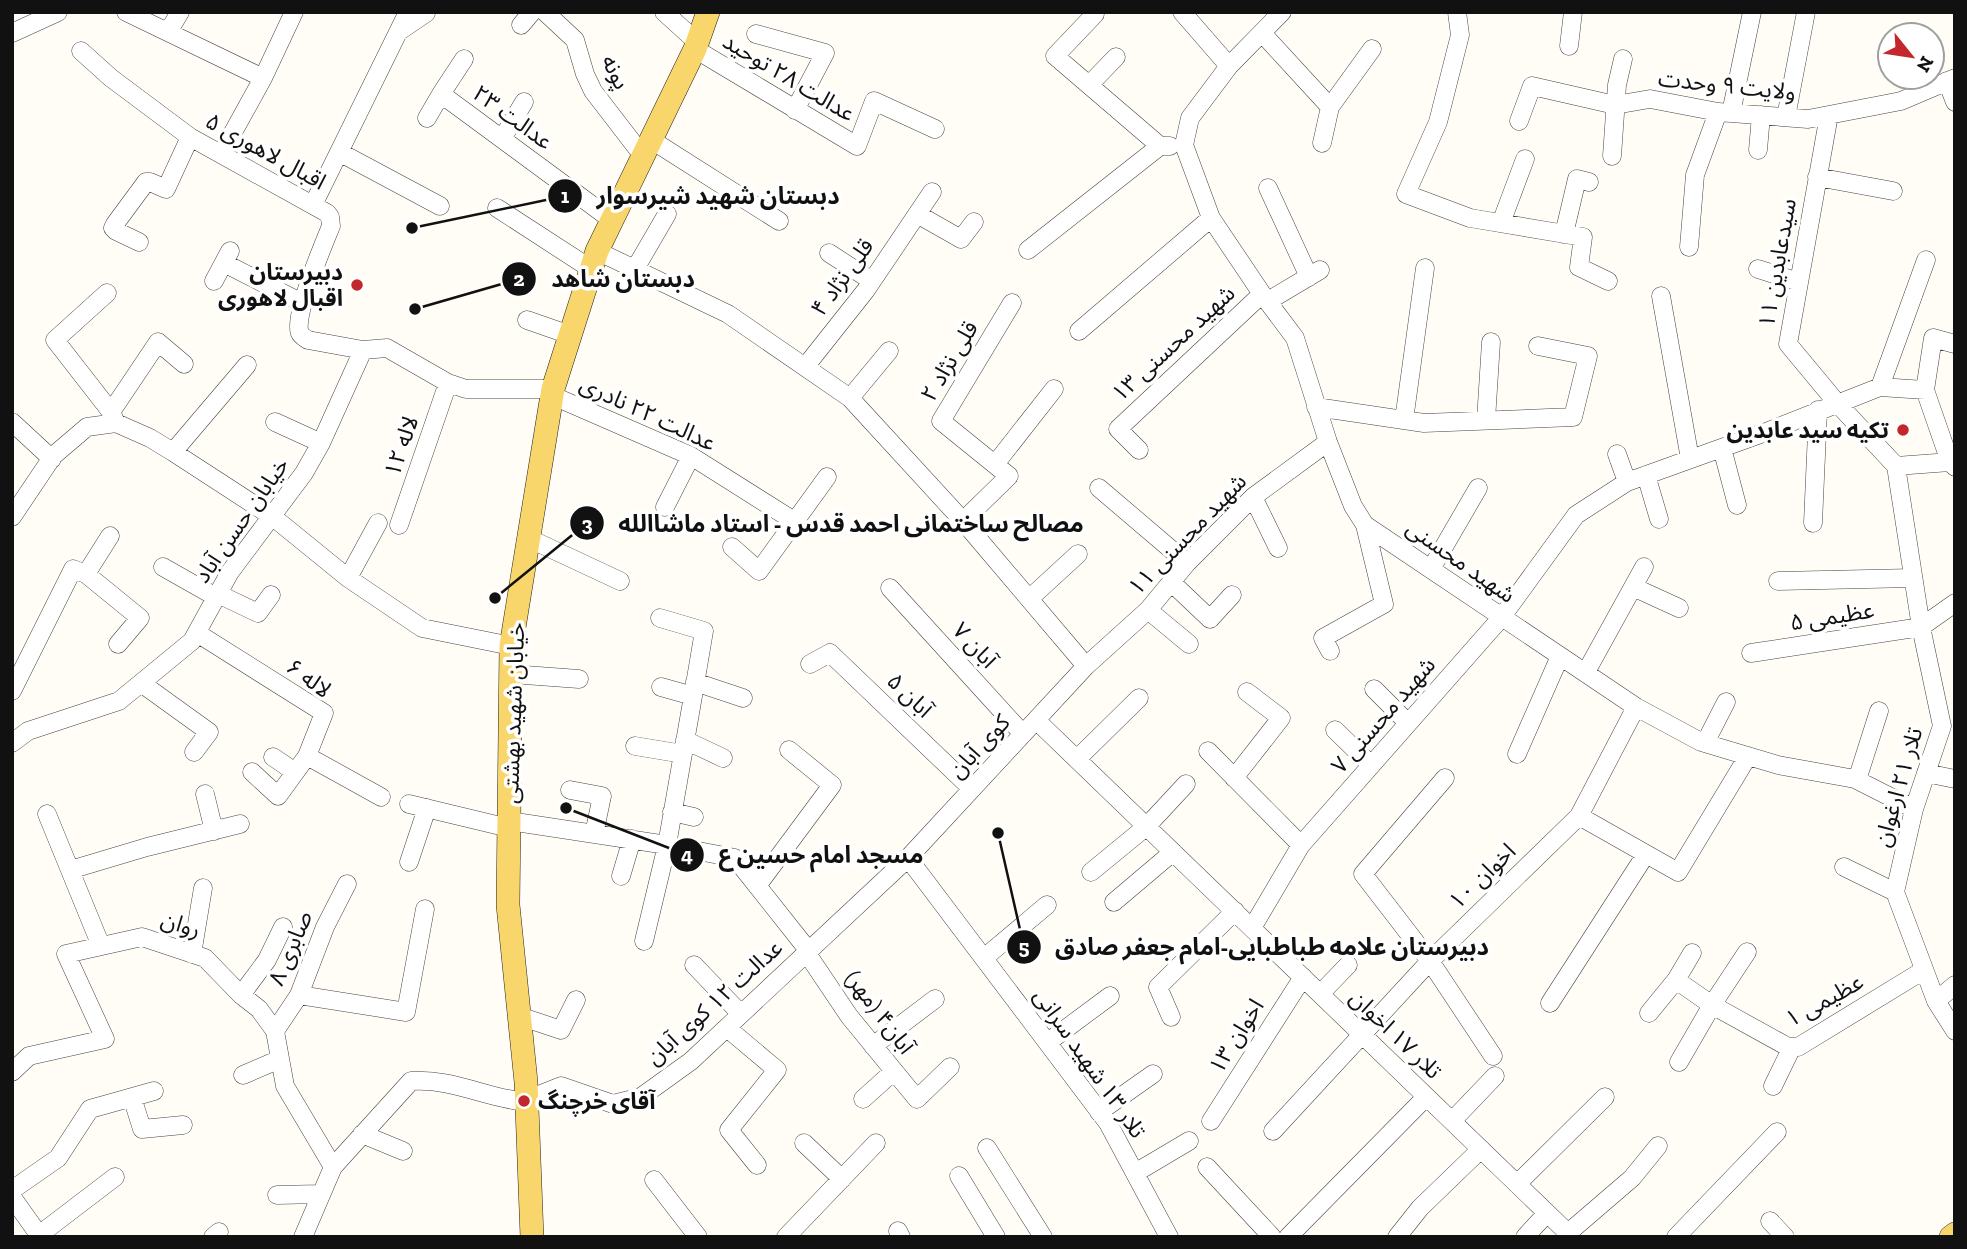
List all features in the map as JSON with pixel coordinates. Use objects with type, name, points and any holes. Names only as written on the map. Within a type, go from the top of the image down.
[{"type":"main road","name":"خیابان شهید بهشتی","points":[[532,1237],[526,1101],[508,905],[511,646],[552,392],[594,260],[696,46],[708,12]]},
{"type":"street","points":[[12,33],[58,12]]},
{"type":"street","points":[[126,12],[263,78]]},
{"type":"street","points":[[168,33],[180,12]]},
{"type":"street","points":[[221,154],[263,78],[294,12]]},
{"type":"street","points":[[313,205],[408,12]]},
{"type":"street","name":"پونه","points":[[545,12],[575,40],[593,91],[647,148],[779,221]]},
{"type":"street","name":"عدالت ۲۸ توحید","points":[[664,12],[696,46],[857,146],[874,101],[935,129]]},
{"type":"street","points":[[1093,12],[1095,14],[1055,56],[1160,146]]},
{"type":"street","points":[[1182,12],[1229,66]]},
{"type":"street","points":[[1028,250],[1160,146],[1184,145],[1190,118],[1229,66],[1282,12]]},
{"type":"street","points":[[1457,12],[1460,35],[1438,122],[1406,194],[1470,218],[1583,237],[1579,267],[1608,281]]},
{"type":"street","points":[[1569,46],[1573,12]]},
{"type":"street","points":[[1689,247],[1695,175],[1725,113],[1752,12]]},
{"type":"street","points":[[1786,117],[1806,12]]},
{"type":"street","points":[[398,33],[426,13]]},
{"type":"street","points":[[1262,33],[1330,107]]},
{"type":"street","points":[[757,34],[825,53],[796,110]]},
{"type":"street","points":[[1322,143],[1330,107],[1372,49]]},
{"type":"street","name":"اقبال لاهوری ۵","points":[[81,51],[111,78],[190,137],[327,213],[331,226],[302,303],[298,329],[300,335],[308,340],[363,350]]},
{"type":"street","points":[[1089,85],[1116,57]]},
{"type":"street","points":[[1612,156],[1615,105],[1623,58]]},
{"type":"street","points":[[441,94],[464,59]]},
{"type":"street","points":[[1951,80],[1955,102]]},
{"type":"street","name":"ولایت ۹ وحدت","points":[[1519,121],[1532,86],[1615,105],[1650,99],[1725,113],[1808,119],[1901,101],[1951,80]]},
{"type":"street","points":[[1914,95],[1915,91]]},
{"type":"street","name":"عدالت ۲۳","points":[[427,118],[441,94],[612,220]]},
{"type":"street","points":[[502,139],[524,102]]},
{"type":"street","name":"سیدعابدین ۱۱","points":[[1829,115],[1788,344],[1837,403]]},
{"type":"street","points":[[1758,150],[1761,116]]},
{"type":"street","points":[[139,242],[113,228],[146,182],[170,191],[190,137]]},
{"type":"street","name":"شهید محسنی","points":[[1184,145],[1211,218],[1295,338],[1328,442],[1353,506],[1364,525],[1636,707],[1705,743],[1778,765],[1857,780],[1914,808]]},
{"type":"street","points":[[339,152],[440,206]]},
{"type":"street","points":[[1501,223],[1525,159]]},
{"type":"street","points":[[1817,177],[1894,191]]},
{"type":"street","points":[[1564,234],[1577,179],[1589,182]]},
{"type":"street","name":"شهید محسنی ۱۳","points":[[1139,450],[1118,429],[1265,298],[1315,273],[1268,188]]},
{"type":"street","name":"قلی نژاد ۴","points":[[805,367],[872,281],[932,192]]},
{"type":"street","points":[[497,208],[594,260],[635,270],[728,314],[850,398],[963,521],[1086,667]]},
{"type":"street","points":[[635,270],[667,214]]},
{"type":"street","points":[[917,214],[961,239],[974,222]]},
{"type":"street","points":[[1079,331],[1211,218]]},
{"type":"street","points":[[829,253],[872,281]]},
{"type":"street","points":[[214,281],[227,257],[302,303]]},
{"type":"street","points":[[1926,260],[1880,387],[1926,390]]},
{"type":"street","points":[[1404,420],[1425,268]]},
{"type":"street","points":[[1758,269],[1799,282]]},
{"type":"street","points":[[107,293],[55,340],[114,417],[273,517],[348,578],[422,628],[511,646]]},
{"type":"street","name":"قلی نژاد ۲","points":[[996,463],[941,421],[1012,303]]},
{"type":"street","points":[[1668,306],[1690,459]]},
{"type":"street","points":[[527,320],[570,335]]},
{"type":"street","points":[[1837,403],[1896,466],[1952,464],[1926,390],[1933,338],[1955,344]]},
{"type":"street","points":[[12,517],[52,459],[88,427],[114,417],[158,342],[184,364]]},
{"type":"street","points":[[1486,420],[1492,342]]},
{"type":"street","points":[[1316,407],[1424,422],[1573,417],[1588,356],[1538,346]]},
{"type":"street","points":[[363,350],[387,348],[449,383],[469,389],[552,392]]},
{"type":"street","name":"خیابان حسن آباد","points":[[12,743],[28,731],[119,701],[192,641],[230,572],[304,473],[321,443],[363,350]]},
{"type":"street","points":[[850,398],[890,351]]},
{"type":"street","points":[[173,452],[247,365]]},
{"type":"street","name":"لاله ۱۲","points":[[399,525],[449,383]]},
{"type":"street","name":"شهید محسنی ۷","points":[[1252,928],[1301,845],[1501,618],[1576,515],[1627,482],[1880,387]]},
{"type":"street","points":[[963,521],[1009,476],[996,463],[1054,389]]},
{"type":"street","name":"عدالت ۲۲ نادری","points":[[552,392],[691,456],[794,521]]},
{"type":"street","points":[[1813,523],[1818,410]]},
{"type":"street","points":[[12,422],[52,459]]},
{"type":"street","points":[[275,422],[321,443]]},
{"type":"street","name":"شهید محسنی ۱۱","points":[[1086,667],[1148,610],[1187,563],[1253,497],[1328,442]]},
{"type":"street","points":[[1722,448],[1737,505]]},
{"type":"street","points":[[1617,454],[1627,482]]},
{"type":"street","points":[[665,507],[691,456]]},
{"type":"street","name":"تلار ۲۱ ارغوان","points":[[1895,892],[1914,808],[1942,726],[1921,627],[1896,466]]},
{"type":"street","points":[[1646,475],[1659,519]]},
{"type":"street","points":[[732,547],[759,570],[827,477]]},
{"type":"street","points":[[1099,488],[1187,563]]},
{"type":"street","points":[[1431,569],[1478,488]]},
{"type":"street","points":[[1253,497],[1278,548]]},
{"type":"street","points":[[348,578],[378,523]]},
{"type":"street","points":[[1330,651],[1323,638],[1384,604],[1364,525]]},
{"type":"street","points":[[86,574],[110,536]]},
{"type":"street","points":[[528,538],[620,581]]},
{"type":"street","points":[[1029,598],[1078,554]]},
{"type":"street","points":[[163,567],[258,613],[271,595]]},
{"type":"street","points":[[1586,672],[1644,567]]},
{"type":"street","points":[[12,691],[73,569],[86,574],[140,618],[118,644]]},
{"type":"street","points":[[1779,582],[1913,578]]},
{"type":"street","points":[[1171,582],[1210,619],[1232,595]]},
{"type":"street","points":[[1633,587],[1679,608]]},
{"type":"street","name":"آبان ۷","points":[[890,588],[1023,734]]},
{"type":"street","points":[[1921,627],[1955,603]]},
{"type":"street","points":[[1148,610],[1189,644]]},
{"type":"street","points":[[645,941],[667,845],[704,631],[660,618]]},
{"type":"street","name":"عظیمی ۵","points":[[1751,653],[1921,627]]},
{"type":"street","name":"لاله ۶","points":[[197,633],[324,713],[307,756]]},
{"type":"street","name":"آبان ۵","points":[[810,664],[830,653],[972,789]]},
{"type":"street","points":[[1517,754],[1560,656]]},
{"type":"street","name":"کوی آبان","points":[[908,858],[1086,667]]},
{"type":"street","points":[[510,674],[579,679]]},
{"type":"street","points":[[141,683],[209,732],[194,752]]},
{"type":"street","points":[[661,687],[694,689],[743,698]]},
{"type":"street","points":[[1374,690],[1408,723]]},
{"type":"street","points":[[1234,778],[1281,718],[1247,692]]},
{"type":"street","points":[[1077,759],[1139,698]]},
{"type":"street","points":[[1705,743],[1726,702]]},
{"type":"street","name":"اخوان ۱۰","points":[[1273,1131],[1430,961],[1579,816],[1636,707]]},
{"type":"street","points":[[1857,780],[1878,711]]},
{"type":"street","name":"تلار ۱۷ اخوان","points":[[1036,720],[1570,1235]]},
{"type":"street","points":[[1335,730],[1371,765]]},
{"type":"street","points":[[635,746],[684,747],[723,758]]},
{"type":"street","points":[[757,886],[832,785],[789,750]]},
{"type":"street","points":[[1208,751],[1301,845]]},
{"type":"street","points":[[252,772],[278,796],[307,756],[381,797]]},
{"type":"street","points":[[1579,816],[1678,872],[1748,756]]},
{"type":"street","points":[[273,757],[295,772]]},
{"type":"street","points":[[1926,773],[1955,779]]},
{"type":"street","points":[[1446,778],[1363,874],[1430,961],[1493,1056]]},
{"type":"street","points":[[1091,872],[1147,826],[1186,784]]},
{"type":"street","points":[[570,790],[602,796],[594,834]]},
{"type":"street","points":[[205,794],[214,831]]},
{"type":"street","name":"آبان۴ (مهر)","points":[[409,862],[418,806],[509,825],[632,839],[735,858],[807,951],[849,1016],[917,1099],[950,1067]]},
{"type":"street","points":[[673,812],[694,817]]},
{"type":"street","points":[[47,814],[101,946]]},
{"type":"street","points":[[70,870],[240,824]]},
{"type":"street","points":[[621,876],[632,839]]},
{"type":"street","points":[[1114,902],[1173,852]]},
{"type":"street","points":[[1550,1003],[1646,854]]},
{"type":"street","name":"عدالت ۱۲ کوی آبان","points":[[526,1101],[561,1086],[613,1104],[641,1097],[691,1061],[908,858]]},
{"type":"street","name":"تلار ۱۳ شهید سرانی","points":[[908,858],[1099,1112],[1169,1237]]},
{"type":"street","points":[[1844,867],[1895,892],[1936,1001],[1955,1031]]},
{"type":"street","name":"صابری ۸","points":[[275,1031],[299,995],[325,928],[347,884]]},
{"type":"street","points":[[192,954],[203,888]]},
{"type":"street","points":[[984,958],[1047,905]]},
{"type":"street","points":[[299,995],[406,1012],[425,909]]},
{"type":"street","points":[[1171,1017],[1158,987],[1235,911]]},
{"type":"street","points":[[241,995],[267,960],[283,927]]},
{"type":"street","name":"روان","points":[[12,1072],[29,1056],[105,1039],[66,954],[142,937],[205,958],[241,995],[259,1009],[275,1031],[285,1086],[333,1167]]},
{"type":"street","points":[[1679,1062],[1747,952]]},
{"type":"street","points":[[1649,1013],[1676,980],[1692,953]]},
{"type":"street","points":[[694,965],[740,1013]]},
{"type":"street","points":[[1320,994],[1348,965]]},
{"type":"street","name":"عظیمی ۱","points":[[1676,980],[1712,1005],[1788,1047],[1798,1047],[1924,970]]},
{"type":"street","name":"اخوان ۱۳","points":[[1211,1121],[1303,977]]},
{"type":"street","points":[[1936,1001],[1955,985]]},
{"type":"street","points":[[1048,1042],[1110,996]]},
{"type":"street","points":[[873,1046],[934,999]]},
{"type":"street","points":[[519,1016],[561,1030],[576,1000]]},
{"type":"street","points":[[727,1028],[777,1070],[729,1130],[757,1165]]},
{"type":"street","points":[[1773,1086],[1792,1047]]},
{"type":"street","points":[[243,1075],[280,1059]]},
{"type":"street","points":[[863,1100],[894,1071]]},
{"type":"street","points":[[1099,1112],[1153,1074]]},
{"type":"street","points":[[1452,1121],[1495,1076]]},
{"type":"street","points":[[303,1237],[333,1167],[411,1081],[428,1079],[452,1083],[504,1100],[526,1101]]},
{"type":"street","points":[[12,1190],[58,1158],[90,1109],[154,1091]]},
{"type":"street","points":[[132,1097],[142,1129],[183,1125]]},
{"type":"street","points":[[1288,1237],[1426,1097]]},
{"type":"street","points":[[1517,1184],[1605,1097]]},
{"type":"street","points":[[1676,1237],[1777,1132]]},
{"type":"street","points":[[362,1134],[403,1151]]},
{"type":"street","points":[[1135,1173],[1189,1141]]},
{"type":"street","points":[[804,1143],[842,1179]]},
{"type":"street","points":[[786,1237],[876,1143]]},
{"type":"street","points":[[1570,1235],[1632,1178],[1658,1146]]},
{"type":"street","points":[[986,1148],[1043,1237]]},
{"type":"street","points":[[1397,1237],[1420,1208],[1481,1149]]},
{"type":"street","points":[[1207,1167],[1272,1237]]},
{"type":"street","points":[[959,1176],[996,1237]]},
{"type":"street","points":[[12,1198],[39,1235],[115,1177]]},
{"type":"street","points":[[654,1180],[698,1237]]},
{"type":"street","points":[[277,1195],[320,1194]]},
{"type":"street","points":[[1525,1237],[1547,1213]]},
{"type":"street","points":[[1770,1221],[1786,1237]]},
{"type":"place","name":"دبستان شهید شیرسوار","points":[[412,228]]},
{"type":"place","name":"دبیرستان اقبال لاهوری","points":[[357,285]]},
{"type":"place","name":"دبستان شاهد","points":[[415,309]]},
{"type":"place","name":"تکیه سید عابدین","points":[[1903,430]]},
{"type":"place","name":"مصالح ساختمانی احمد قدس - استاد ماشاالله","points":[[495,598]]},
{"type":"place","name":"مسجد امام حسین ع","points":[[566,808]]},
{"type":"place","name":"دبیرستان علامه طباطبایی-امام جعفر صادق","points":[[998,833]]},
{"type":"place","name":"آقای خرچنگ","points":[[524,1101]]}]
